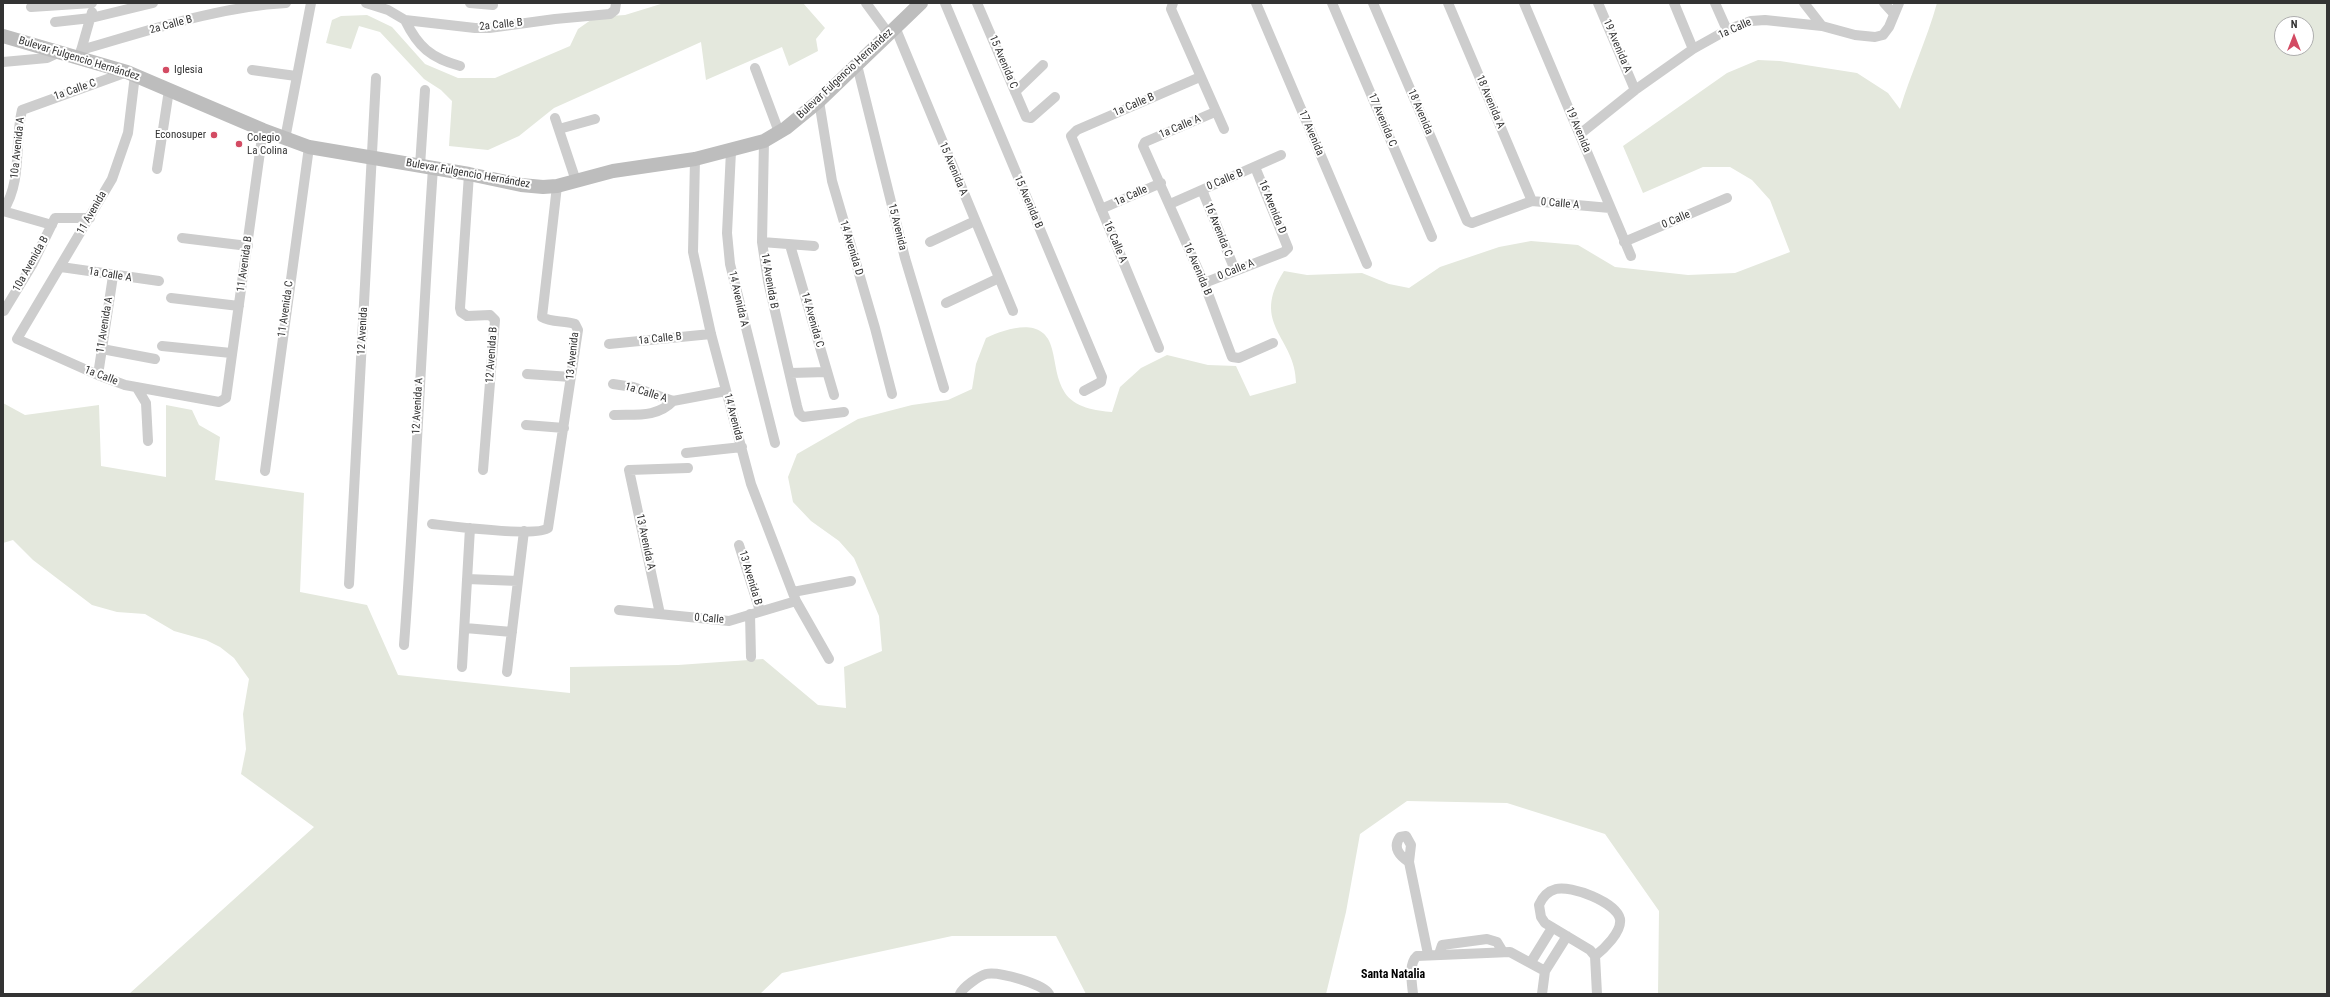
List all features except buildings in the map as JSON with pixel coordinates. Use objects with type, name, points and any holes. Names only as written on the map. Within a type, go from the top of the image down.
[{"type":"street","points":[[31,7],[93,3],[91,18],[80,54]]},
{"type":"street","points":[[54,22],[91,18],[153,3]]},
{"type":"street","name":"2a Calle B","points":[[80,54],[226,11],[286,3]]},
{"type":"street","points":[[285,139],[311,3]]},
{"type":"street","name":"2a Calle B","points":[[368,3],[388,10],[405,20],[490,28],[555,19],[610,14],[616,6]]},
{"type":"street","points":[[470,3],[494,6]]},
{"type":"street","points":[[866,3],[891,30]]},
{"type":"street","name":"15 Avenida B","points":[[945,3],[1102,377],[1101,382],[1084,391]]},
{"type":"street","name":"15 Avenida C","points":[[977,3],[1026,117],[1031,118],[1055,97]]},
{"type":"street","points":[[1173,3],[1171,8],[1215,112],[1224,129]]},
{"type":"street","name":"17 Avenida","points":[[1256,3],[1367,264]]},
{"type":"street","name":"17 Avenida C","points":[[1332,3],[1432,237]]},
{"type":"street","name":"18 Avenida","points":[[1373,3],[1468,221]]},
{"type":"street","name":"18 Avenida A","points":[[1448,3],[1532,201]]},
{"type":"street","name":"19 Avenida","points":[[1524,3],[1631,256]]},
{"type":"street","name":"19 Avenida A","points":[[1598,3],[1635,90]]},
{"type":"street","points":[[1674,3],[1694,49]]},
{"type":"street","points":[[1715,3],[1727,30]]},
{"type":"street","points":[[1804,3],[1822,26]]},
{"type":"street","points":[[1884,3],[1894,14]]},
{"type":"street","name":"1a Calle","points":[[1580,134],[1635,90],[1694,49],[1727,30],[1758,20],[1822,26],[1855,35],[1875,38],[1883,35],[1899,3]]},
{"type":"street","name":"Bulevar Fulgencio Hernández","points":[[3,36],[60,52],[80,54],[131,73],[285,139],[309,147],[469,174],[521,185],[557,186],[613,171],[695,159],[731,151],[764,141],[779,132],[819,101],[916,5]]},
{"type":"street","points":[[405,20],[426,50],[440,60],[460,66]]},
{"type":"street","name":"15 Avenida A","points":[[891,30],[1013,311]]},
{"type":"street","points":[[3,62],[47,58],[60,52]]},
{"type":"street","name":"15 Avenida","points":[[857,65],[905,258],[944,388]]},
{"type":"street","points":[[1015,92],[1043,65]]},
{"type":"street","points":[[755,68],[779,132]]},
{"type":"street","points":[[252,70],[296,76]]},
{"type":"street","name":"1a Calle C","points":[[24,108],[131,73]]},
{"type":"street","name":"11 Avenida","points":[[17,338],[62,267],[112,179],[125,147],[130,121],[131,73]]},
{"type":"street","name":"1a Calle B","points":[[1071,136],[1077,130],[1200,77]]},
{"type":"street","name":"12 Avenida","points":[[349,584],[374,157],[376,78]]},
{"type":"street","points":[[157,169],[169,90]]},
{"type":"street","name":"12 Avenida A","points":[[404,645],[413,528],[423,303],[427,167],[425,90]]},
{"type":"street","name":"14 Avenida D","points":[[819,101],[832,181],[875,328],[892,394]]},
{"type":"street","name":"10a Avenida A","points":[[3,211],[10,199],[14,185],[21,111],[24,108]]},
{"type":"street","name":"1a Calle A","points":[[1145,142],[1215,112]]},
{"type":"street","points":[[555,118],[576,181]]},
{"type":"street","points":[[559,129],[595,119]]},
{"type":"street","name":"11 Avenida B","points":[[226,398],[231,352],[248,246],[263,130]]},
{"type":"street","name":"16 Calle A","points":[[1071,136],[1159,348]]},
{"type":"street","name":"14 Avenida B","points":[[764,141],[762,242],[768,281],[799,413],[803,417],[844,412]]},
{"type":"street","name":"16 Avenida B","points":[[1145,142],[1143,146],[1170,204],[1204,284],[1232,357],[1239,358],[1273,343]]},
{"type":"street","name":"11 Avenida C","points":[[265,471],[309,147]]},
{"type":"street","name":"14 Avenida A","points":[[731,151],[727,233],[730,264],[774,443]]},
{"type":"street","name":"0 Calle B","points":[[1170,204],[1280,155]]},
{"type":"street","name":"14 Avenida","points":[[695,159],[693,252],[711,334],[726,391],[751,484],[794,597],[829,659]]},
{"type":"street","name":"16 Avenida D","points":[[1255,167],[1288,246]]},
{"type":"street","name":"12 Avenida B","points":[[469,174],[460,308],[461,312],[467,316],[490,315],[495,320],[483,470]]},
{"type":"street","name":"1a Calle","points":[[1101,209],[1161,184]]},
{"type":"street","name":"13 Avenida","points":[[524,532],[544,531],[548,528],[578,330],[575,324],[546,320],[542,317],[557,186]]},
{"type":"street","name":"16 Avenida C","points":[[1202,190],[1235,270]]},
{"type":"street","name":"0 Calle","points":[[1624,242],[1728,198]]},
{"type":"street","name":"0 Calle A","points":[[1468,221],[1472,223],[1532,201],[1610,208]]},
{"type":"street","points":[[3,211],[54,221],[90,218]]},
{"type":"street","name":"10a Avenida B","points":[[4,311],[32,265],[54,221]]},
{"type":"street","points":[[930,242],[975,221]]},
{"type":"street","points":[[182,238],[248,246]]},
{"type":"street","points":[[762,242],[814,246]]},
{"type":"street","name":"14 Avenida C","points":[[790,245],[834,395]]},
{"type":"street","name":"0 Calle A","points":[[1204,284],[1235,270],[1284,252],[1288,246]]},
{"type":"street","name":"1a Calle A","points":[[62,267],[113,276],[159,281]]},
{"type":"street","name":"11 Avenida A","points":[[98,375],[113,276]]},
{"type":"street","points":[[946,303],[999,278]]},
{"type":"street","points":[[171,298],[239,306]]},
{"type":"street","name":"1a Calle B","points":[[609,344],[711,334]]},
{"type":"street","name":"1a Calle","points":[[17,338],[98,375],[137,388],[219,402],[226,398]]},
{"type":"street","points":[[162,346],[231,352]]},
{"type":"street","points":[[102,350],[155,359]]},
{"type":"street","points":[[790,373],[827,372]]},
{"type":"street","points":[[527,374],[571,377]]},
{"type":"street","name":"1a Calle A","points":[[613,384],[633,387],[673,401],[726,391]]},
{"type":"street","points":[[137,388],[146,403],[148,441]]},
{"type":"street","points":[[614,415],[650,414],[661,411],[673,401]]},
{"type":"street","points":[[526,425],[564,428]]},
{"type":"street","points":[[686,453],[742,447]]},
{"type":"street","name":"13 Avenida A","points":[[660,614],[629,470],[688,468]]},
{"type":"street","points":[[432,524],[524,532],[507,672]]},
{"type":"street","points":[[462,668],[470,528]]},
{"type":"street","name":"13 Avenida B","points":[[740,545],[760,611]]},
{"type":"street","points":[[467,579],[518,582]]},
{"type":"street","name":"0 Calle","points":[[619,610],[729,621],[760,611],[794,597],[851,581]]},
{"type":"street","name":"13 Avenida B","points":[[750,614],[751,657]]},
{"type":"street","points":[[464,628],[512,632]]},
{"type":"street","points":[[1409,862],[1428,954]]},
{"type":"street","points":[[1595,956],[1608,944],[1619,925],[1618,915],[1608,905],[1591,895],[1580,891],[1556,889],[1544,897],[1539,905],[1541,916],[1552,928],[1590,950],[1595,956],[1597,994]]},
{"type":"street","points":[[1531,962],[1552,928]]},
{"type":"street","points":[[1542,994],[1545,971],[1567,936]]},
{"type":"street","points":[[1413,994],[1412,961],[1417,956],[1439,954],[1442,945],[1487,939],[1497,942],[1503,952],[1510,952],[1531,962],[1545,971]]},
{"type":"street","points":[[963,993],[987,974],[995,974],[1044,988],[1049,994]]},
{"type":"shaded area","points":[[664,3],[803,3],[825,28],[816,39],[818,51],[789,66],[782,47],[706,80],[701,42],[554,108],[519,136],[488,150],[449,146],[452,101],[441,90],[424,79],[380,32],[359,26],[351,49],[326,43],[332,20],[341,16],[367,15],[392,27],[425,64],[458,78],[495,78],[570,46],[578,29],[595,17],[625,15]]},
{"type":"shaded area","points":[[1937,3],[2327,3],[2327,994],[1658,994],[1659,911],[1605,834],[1507,803],[1407,801],[1360,834],[1346,912],[1326,994],[1086,994],[1056,936],[952,936],[782,973],[760,994],[129,994],[314,827],[241,774],[246,749],[243,714],[249,679],[234,658],[220,647],[206,640],[174,631],[145,614],[117,612],[92,605],[33,560],[13,540],[3,543],[3,403],[25,415],[99,405],[101,466],[166,477],[166,405],[192,410],[199,425],[220,437],[215,480],[304,493],[300,592],[367,605],[398,675],[570,693],[570,667],[678,665],[763,659],[818,705],[846,708],[844,667],[882,651],[879,616],[854,558],[839,541],[811,521],[793,502],[788,477],[797,454],[858,419],[912,405],[948,400],[972,389],[976,364],[986,338],[1014,328],[1033,328],[1041,332],[1048,339],[1052,349],[1058,377],[1065,393],[1074,402],[1099,411],[1112,412],[1120,387],[1141,368],[1167,355],[1208,365],[1236,366],[1250,396],[1296,383],[1294,367],[1272,318],[1271,305],[1274,289],[1284,271],[1307,275],[1362,273],[1389,284],[1409,288],[1440,267],[1499,247],[1531,241],[1578,245],[1615,267],[1688,275],[1735,273],[1790,252],[1770,200],[1752,180],[1730,167],[1703,167],[1643,193],[1623,146],[1727,73],[1758,60],[1780,61],[1857,73],[1888,93],[1900,109]]},
{"type":"place","name":"Iglesia","points":[[166,70]]},
{"type":"place","name":"Econosuper","points":[[214,135]]},
{"type":"place","name":"Colegio La Colina","points":[[239,144]]},
{"type":"district","name":"Santa Natalia","points":[[1393,975]]}]
